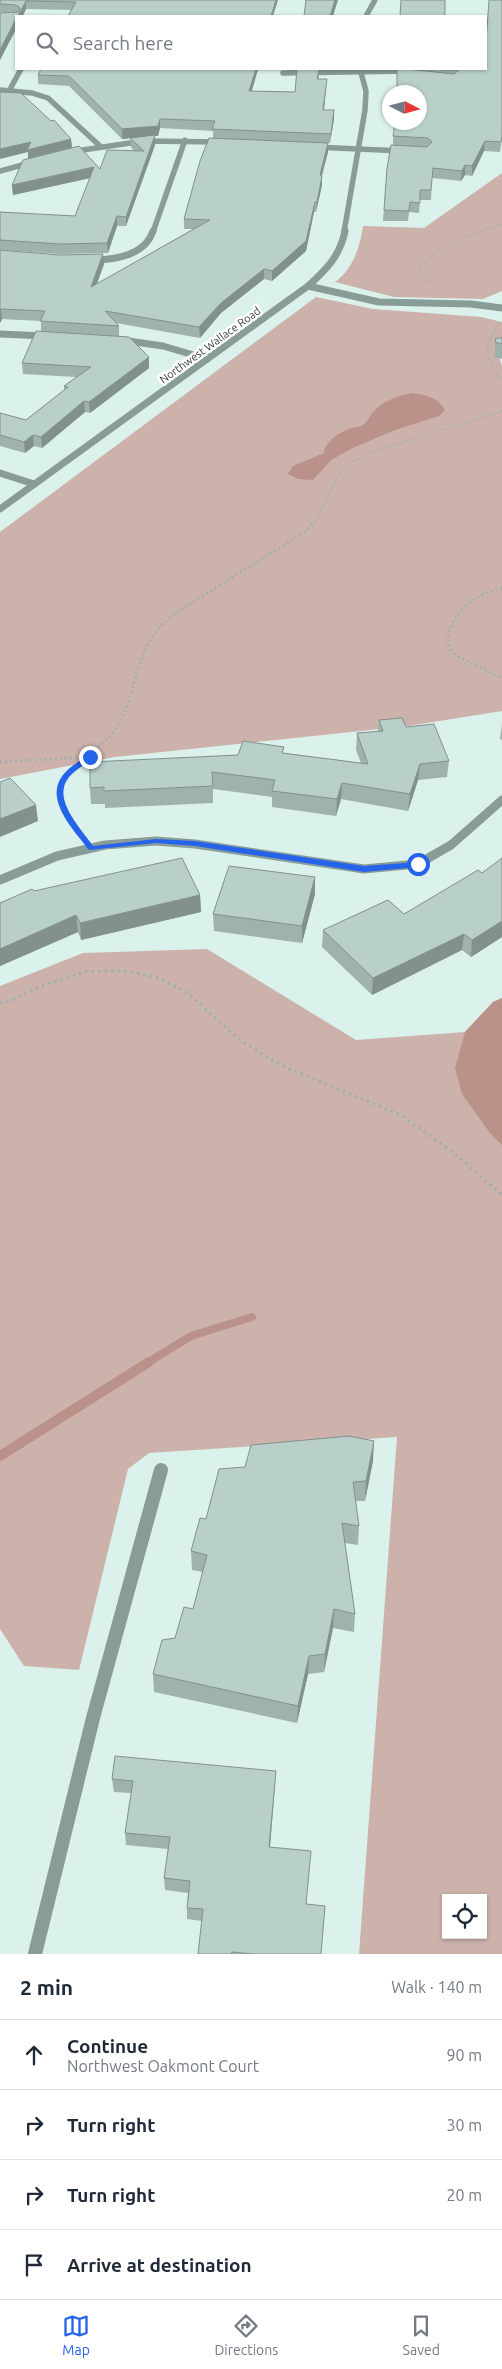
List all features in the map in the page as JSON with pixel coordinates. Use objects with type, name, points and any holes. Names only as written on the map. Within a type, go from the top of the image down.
[{"type":"street","points":[[367,15],[375,0]]},
{"type":"street","points":[[9,91],[20,70]]},
{"type":"street","name":"Northwest Wallace Road","points":[[0,509],[308,286],[329,267],[342,246],[358,149],[366,91],[360,70]]},
{"type":"street","points":[[283,72],[415,71]]},
{"type":"street","points":[[0,90],[32,93],[48,98],[100,146]]},
{"type":"street","points":[[62,154],[100,146],[153,140],[224,142]]},
{"type":"street","points":[[87,260],[119,258],[138,251],[150,241],[185,140]]},
{"type":"street","points":[[310,146],[407,151]]},
{"type":"street","points":[[0,171],[44,159]]},
{"type":"street","points":[[308,286],[379,302],[471,304],[502,308]]},
{"type":"street","points":[[0,334],[58,337]]},
{"type":"street","points":[[117,340],[155,344],[207,359]]},
{"type":"street","points":[[0,473],[34,484]]},
{"type":"street","points":[[0,880],[57,856],[91,848],[156,841],[195,844],[364,869],[418,864],[451,845],[502,800]]},
{"type":"street","points":[[35,1954],[93,1718],[161,1470]]},
{"type":"path","points":[[444,287],[435,285],[422,277],[418,269],[424,261],[456,240],[472,237],[502,224]]},
{"type":"path","points":[[502,319],[490,337],[486,356],[490,366],[502,379]]},
{"type":"path","points":[[91,848],[63,809],[60,790],[66,776],[90,757],[116,729],[131,699],[140,665],[152,636],[176,613],[304,532],[316,520],[337,477],[350,463],[373,452],[502,411]]},
{"type":"path","points":[[502,588],[484,593],[468,603],[455,615],[446,643],[454,653],[502,678]]},
{"type":"path","points":[[0,762],[90,757]]},
{"type":"path","points":[[0,1003],[10,1001],[46,984],[88,971],[128,971],[158,978],[188,993],[236,1038],[280,1065],[401,1115],[455,1154],[502,1194]]},
{"type":"shaded area","points":[[502,173],[502,291],[483,299],[394,297],[335,282],[347,271],[355,257],[363,226],[424,228]]},
{"type":"shaded area","points":[[316,297],[373,309],[481,317],[502,322],[502,338],[496,348],[502,366],[502,711],[408,726],[115,757],[0,779],[0,532]]},
{"type":"shaded area","points":[[412,393],[435,399],[445,410],[439,416],[395,430],[355,447],[331,460],[313,480],[298,479],[288,474],[293,466],[324,453],[327,444],[339,434],[348,429],[363,425],[381,405],[396,397]]},
{"type":"shaded area","points":[[207,949],[356,1040],[465,1032],[493,1002],[502,998],[502,1954],[359,1954],[397,1437],[149,1453],[128,1469],[79,1670],[24,1666],[0,1629],[0,986],[83,953]]},
{"type":"shaded area","points":[[502,998],[502,1145],[490,1133],[462,1094],[455,1068],[465,1032],[493,1002]]},
{"type":"building","points":[[0,0],[276,0],[271,15],[69,15],[76,2],[26,1],[19,15],[15,15],[15,21],[0,50],[0,13],[19,12],[20,8],[16,5],[0,4]]},
{"type":"building","points":[[306,0],[335,0],[330,15],[304,15]]},
{"type":"building","points":[[401,0],[445,0],[445,15],[400,15]]},
{"type":"building","points":[[489,0],[502,0],[501,142],[485,141],[472,166],[465,165],[462,171],[433,168],[431,190],[420,190],[420,203],[410,202],[409,211],[384,210],[387,168],[391,145],[427,147],[432,142],[428,138],[393,136],[394,130],[427,130],[427,85],[397,85],[397,70],[454,74],[459,70],[487,70]]},
{"type":"building","points":[[40,70],[256,70],[249,91],[295,92],[297,70],[319,70],[317,79],[327,79],[323,110],[334,110],[331,134],[212,129],[215,121],[160,119],[158,126],[122,129],[69,76],[38,75]]},
{"type":"building","points":[[0,92],[21,93],[51,121],[54,120],[71,139],[27,150],[31,142],[0,149]]},
{"type":"building","points":[[155,135],[126,217],[117,216],[107,243],[60,244],[0,240],[0,212],[75,216],[94,167],[12,185],[23,160],[79,146],[100,169],[107,150],[144,151],[130,138]]},
{"type":"building","points":[[209,138],[328,143],[320,175],[322,176],[317,202],[315,202],[306,241],[272,271],[264,269],[221,303],[199,327],[105,311],[119,326],[40,321],[45,311],[1,309],[0,311],[0,250],[60,255],[103,254],[91,287],[210,220],[184,219],[200,161]]},
{"type":"building","points":[[36,331],[129,337],[149,357],[89,402],[84,401],[41,437],[33,435],[24,442],[0,435],[0,413],[26,420],[68,387],[64,386],[91,367],[22,363]]},
{"type":"building","points":[[496,338],[502,338],[502,344],[495,342]]},
{"type":"building","points":[[402,718],[406,727],[434,724],[449,761],[420,764],[410,794],[342,783],[337,799],[272,791],[275,780],[212,772],[213,786],[104,791],[104,787],[90,788],[90,762],[238,755],[243,741],[284,747],[282,753],[368,764],[357,733],[383,731],[379,720]]},
{"type":"building","points":[[10,778],[36,805],[0,819],[0,782]]},
{"type":"building","points":[[182,858],[200,895],[80,923],[76,915],[0,949],[0,903],[32,889],[34,891]]},
{"type":"building","points":[[502,858],[502,921],[472,940],[464,934],[373,978],[323,930],[388,900],[404,914],[478,870],[482,873]]},
{"type":"building","points":[[229,866],[315,877],[302,926],[213,914]]},
{"type":"building","points":[[349,1436],[374,1441],[366,1481],[353,1482],[359,1526],[342,1523],[355,1614],[334,1609],[325,1654],[309,1656],[298,1706],[153,1674],[162,1640],[175,1638],[184,1607],[193,1609],[207,1555],[191,1551],[200,1518],[206,1519],[219,1469],[245,1467],[251,1445]]},
{"type":"building","points":[[115,1756],[276,1771],[269,1847],[311,1851],[306,1904],[325,1906],[321,1954],[254,1954],[232,1952],[231,1954],[198,1954],[203,1909],[187,1908],[190,1881],[164,1878],[170,1837],[125,1833],[133,1781],[112,1779]]},
{"type":"waterway","points":[[147,1363],[191,1336],[252,1317]]},
{"type":"waterway","points":[[0,1456],[149,1362]]},
{"type":"route","points":[[90,757],[66,776],[60,790],[63,809],[91,848],[156,841],[195,844],[364,869],[418,864]]}]
